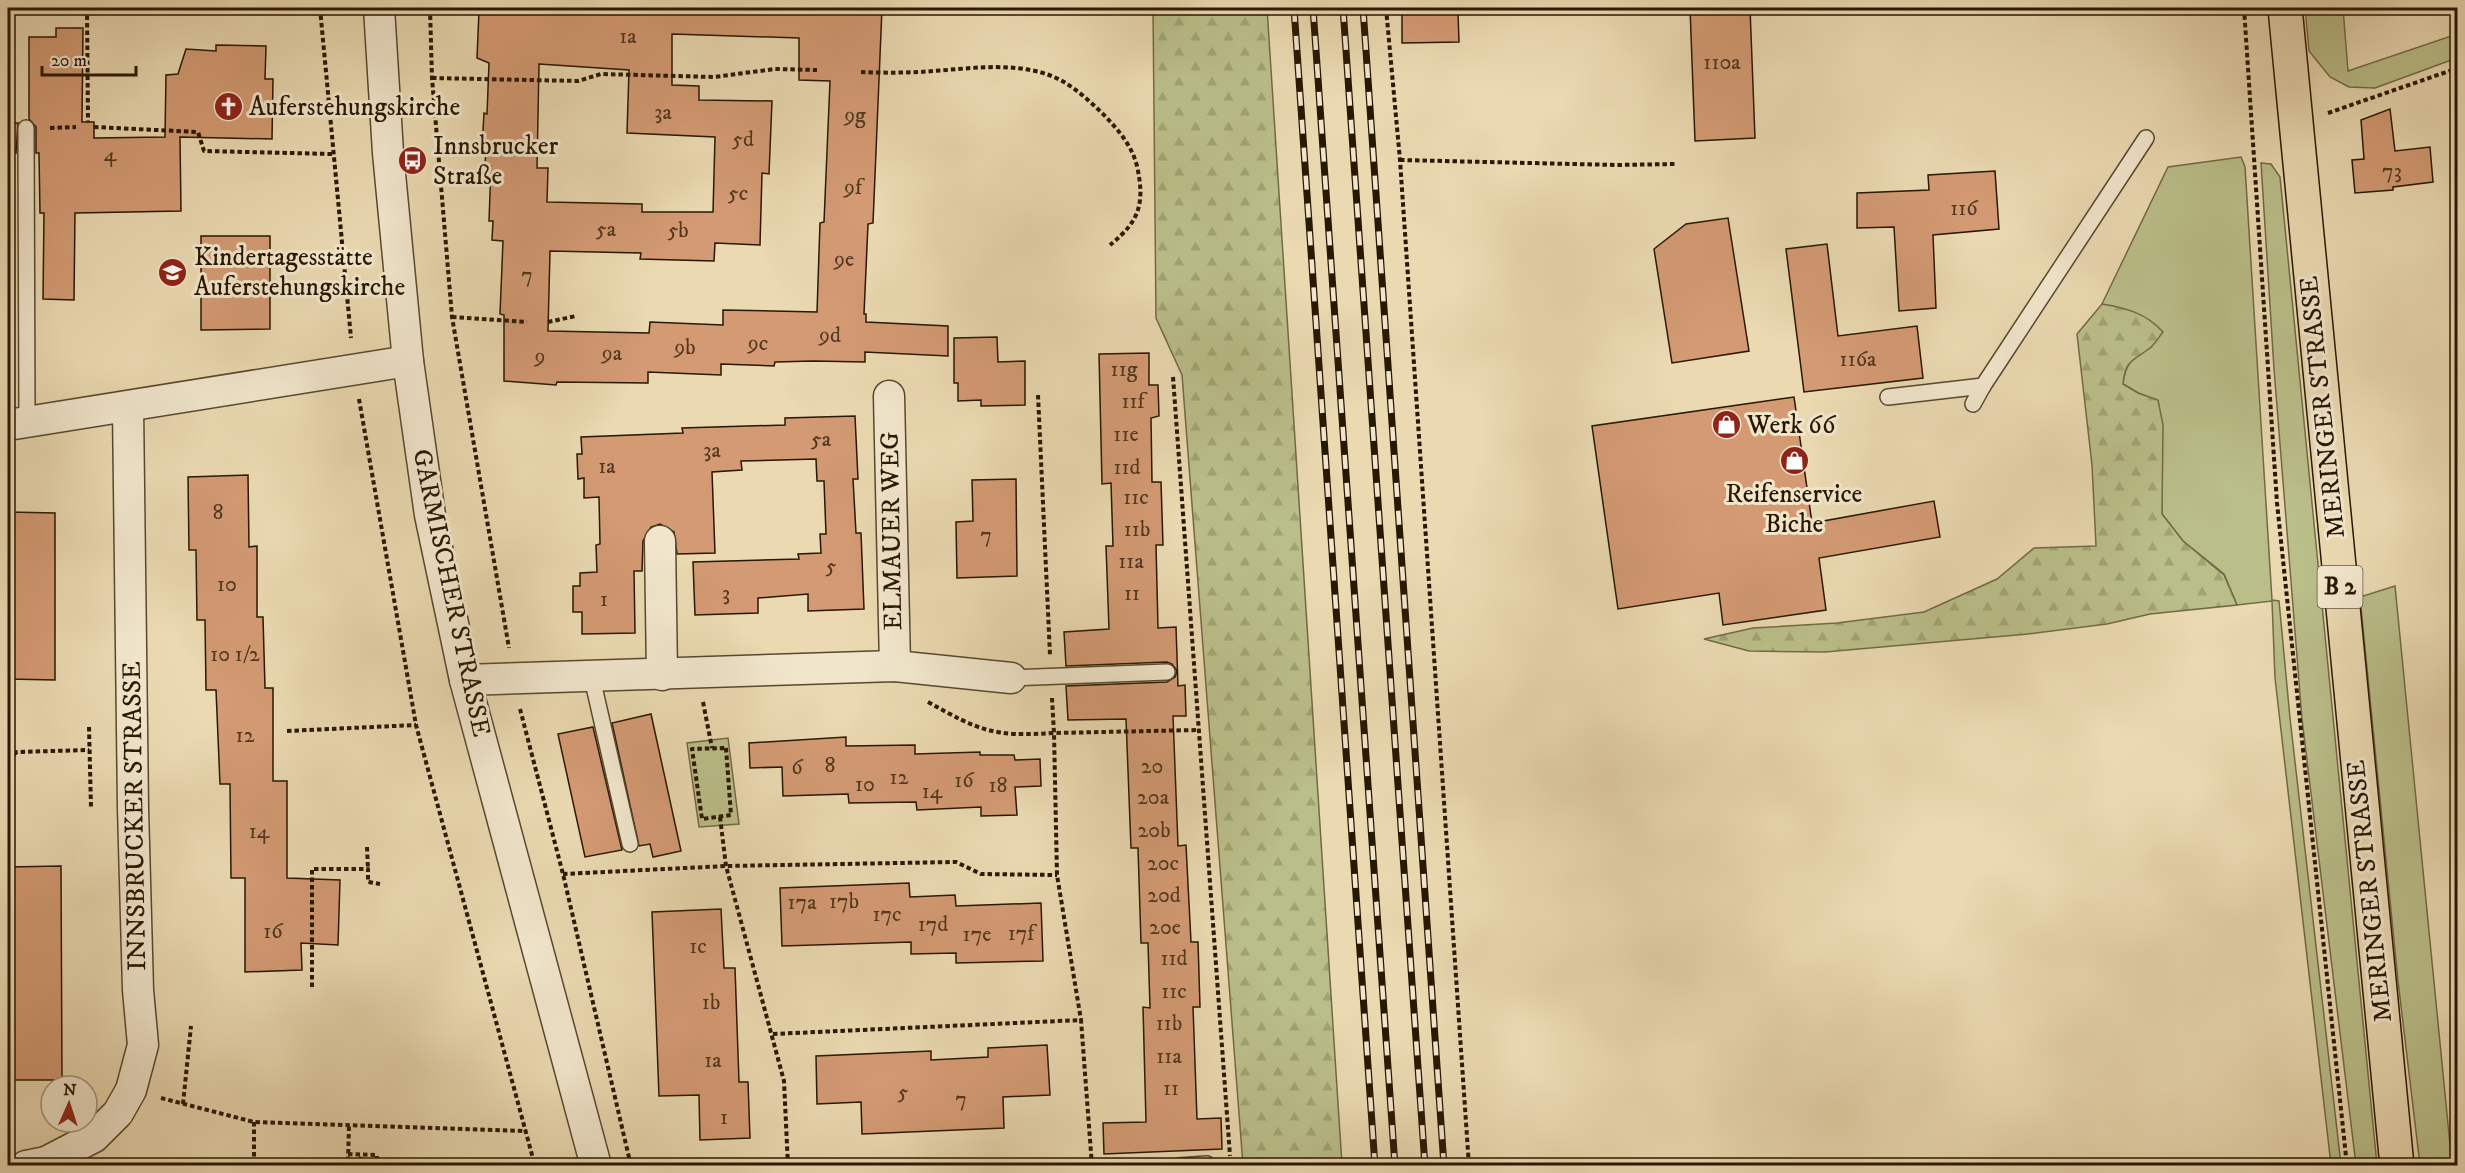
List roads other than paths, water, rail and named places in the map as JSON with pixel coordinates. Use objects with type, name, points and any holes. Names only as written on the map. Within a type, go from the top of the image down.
[{"type":"main road","name":"MERINGER STRASSE","points":[[2285,8],[2397,1166]]},
{"type":"street","name":"GARMISCHER STRASSE","points":[[379,8],[388,153],[408,361],[430,515],[465,680],[596,1166]]},
{"type":"street","points":[[17,424],[408,361]]},
{"type":"street","name":"ELMAUER WEG","points":[[889,396],[896,666]]},
{"type":"street","name":"INNSBRUCKER STRASSE","points":[[26,1166],[46,1162],[94,1137],[118,1113],[131,1090],[143,1045],[138,990],[133,808],[129,407]]},
{"type":"street","points":[[660,541],[662,675]]},
{"type":"street","name":"ELMAUER WEG","points":[[465,680],[592,678],[896,666],[1011,678]]},
{"type":"lane","points":[[17,424],[26,128]]},
{"type":"lane","points":[[1973,404],[2146,138]]},
{"type":"lane","points":[[1888,397],[1983,386]]},
{"type":"lane","points":[[1011,678],[1167,672]]},
{"type":"lane","points":[[592,678],[630,844]]},
{"type":"lane","points":[[1179,1166],[1207,1164]]},
{"type":"railway","points":[[1294,8],[1375,1166]]},
{"type":"railway","points":[[1313,8],[1395,1166]]},
{"type":"railway","points":[[1343,8],[1425,1166]]},
{"type":"railway","points":[[1363,8],[1444,1166]]},
{"type":"place","name":"Auferstehungskirche","points":[[228,107]]},
{"type":"place","name":"Innsbrucker Straße","points":[[412,161]]},
{"type":"place","name":"Kindertagesstätte Auferstehungskirche","points":[[173,272]]},
{"type":"place","name":"Werk 66","points":[[1726,425]]},
{"type":"place","name":"Reifenservice Biche","points":[[1794,460]]}]
